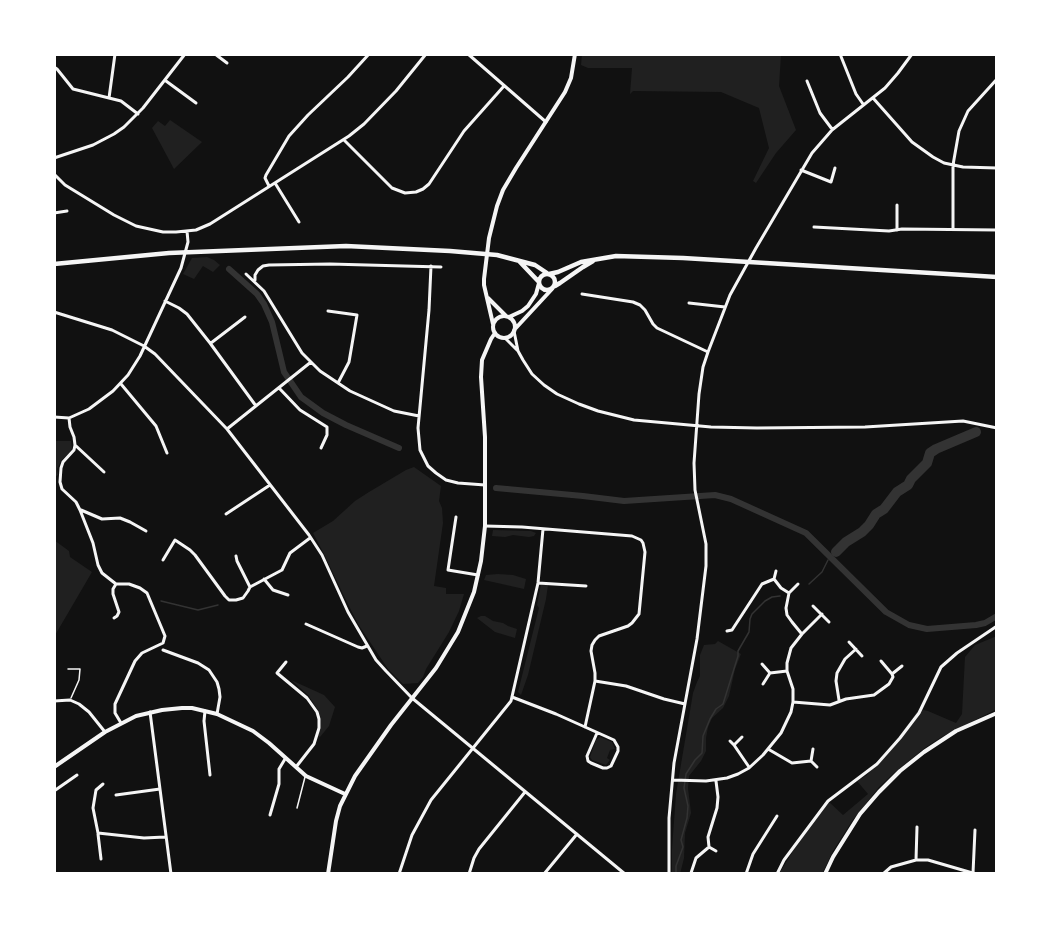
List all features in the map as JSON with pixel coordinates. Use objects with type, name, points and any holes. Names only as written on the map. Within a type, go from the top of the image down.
[{"type":"main road","points":[[54,264],[169,253],[346,246],[497,255],[535,265],[553,276],[554,287]]},
{"type":"main road","points":[[539,282],[542,276],[580,262],[616,256],[997,277]]},
{"type":"main road","points":[[517,260],[527,268],[544,290],[548,290],[598,259]]},
{"type":"street","points":[[109,98],[115,54]]},
{"type":"street","points":[[54,158],[104,140],[124,127],[138,114],[185,54]]},
{"type":"street","points":[[216,54],[227,63]]},
{"type":"street","points":[[269,186],[266,175],[289,136],[369,54]]},
{"type":"street","points":[[54,174],[65,185],[129,222],[159,231],[188,231],[202,228],[344,140],[385,102],[426,54]]},
{"type":"street","points":[[468,54],[546,122]]},
{"type":"street","points":[[575,54],[567,88],[508,181],[497,206],[484,271],[484,285],[495,333],[518,351],[528,368],[544,385],[579,404],[634,420],[745,428],[865,427],[963,421],[997,428]]},
{"type":"street","points":[[840,54],[863,105]]},
{"type":"street","points":[[669,874],[669,826],[674,764],[698,630],[706,566],[706,544],[695,491],[694,463],[701,380],[708,352],[725,307],[741,275],[812,153],[832,130],[892,81],[912,54]]},
{"type":"street","points":[[54,67],[73,90],[124,102],[138,114]]},
{"type":"street","points":[[953,229],[953,165],[959,131],[975,102],[997,79]]},
{"type":"street","points":[[165,81],[196,103]]},
{"type":"street","points":[[807,81],[819,113],[832,130]]},
{"type":"street","points":[[344,140],[392,188],[405,193],[416,192],[429,184],[461,135],[504,86]]},
{"type":"street","points":[[873,98],[912,142],[933,157],[963,167],[997,168]]},
{"type":"street","points":[[801,170],[831,182],[835,168]]},
{"type":"street","points":[[275,183],[299,222]]},
{"type":"street","points":[[897,205],[897,230]]},
{"type":"street","points":[[54,213],[67,211]]},
{"type":"street","points":[[814,227],[889,231],[997,230]]},
{"type":"street","points":[[54,417],[69,418],[89,409],[121,384],[133,368],[181,268],[188,242],[188,231]]},
{"type":"street","points":[[256,282],[257,271],[269,265],[441,267]]},
{"type":"street","points":[[431,266],[418,443],[422,457],[440,477],[451,482],[485,485]]},
{"type":"street","points":[[246,274],[264,291],[297,344],[320,371],[350,391],[388,408],[419,416]]},
{"type":"street","points":[[493,324],[499,317],[507,317],[528,306],[536,294],[539,282]]},
{"type":"street","points":[[504,338],[510,336],[554,287]]},
{"type":"street","points":[[582,294],[640,305],[657,328],[708,352]]},
{"type":"street","points":[[486,295],[513,321],[518,351]]},
{"type":"street","points":[[165,301],[184,312],[256,406]]},
{"type":"street","points":[[689,303],[725,307]]},
{"type":"street","points":[[328,311],[357,315],[349,362],[338,383]]},
{"type":"street","points":[[54,312],[106,328],[144,346],[155,354],[227,429],[311,537],[367,646],[386,671],[412,698],[625,874]]},
{"type":"street","points":[[210,343],[245,317]]},
{"type":"street","points":[[328,874],[336,820],[346,794],[367,758],[436,668],[458,632],[470,605],[484,544],[485,526],[482,360],[495,333]]},
{"type":"street","points":[[227,429],[311,362]]},
{"type":"street","points":[[121,384],[156,426],[167,453]]},
{"type":"street","points":[[279,388],[300,410],[327,427],[327,435],[321,448]]},
{"type":"street","points":[[69,418],[75,445],[74,450],[62,465],[60,482],[64,492],[76,502],[81,510],[100,570],[116,584],[129,584],[149,595],[165,639],[161,644],[142,653],[135,661],[115,704],[115,713],[121,723]]},
{"type":"street","points":[[75,445],[104,472]]},
{"type":"street","points":[[226,514],[270,485]]},
{"type":"street","points":[[81,510],[102,519],[116,518],[129,521],[146,531]]},
{"type":"street","points":[[456,517],[448,570],[478,575]]},
{"type":"street","points":[[485,526],[632,536],[644,543],[639,614],[628,626],[599,636],[591,651],[595,681],[585,727]]},
{"type":"street","points":[[399,874],[412,835],[422,815],[444,783],[511,700],[538,583],[543,529]]},
{"type":"street","points":[[164,560],[175,540],[195,555],[229,600],[236,600],[243,598],[250,587],[283,569],[290,553],[311,537]]},
{"type":"street","points":[[236,556],[250,587]]},
{"type":"street","points":[[774,579],[776,571]]},
{"type":"street","points":[[264,579],[273,590],[288,595]]},
{"type":"street","points":[[774,579],[789,594]]},
{"type":"street","points":[[727,631],[732,630],[762,584],[774,579]]},
{"type":"street","points":[[538,583],[586,586]]},
{"type":"street","points":[[114,618],[119,612],[113,594],[116,584]]},
{"type":"street","points":[[798,584],[789,594],[786,608],[787,615],[802,634]]},
{"type":"street","points":[[813,606],[829,622]]},
{"type":"street","points":[[673,780],[716,780],[738,774],[749,768],[768,749],[786,722],[794,702],[787,663],[791,648],[822,614]]},
{"type":"street","points":[[306,624],[358,647],[367,646]]},
{"type":"street","points":[[777,874],[784,860],[828,801],[877,764],[900,738],[919,713],[941,667],[957,653],[997,626]]},
{"type":"street","points":[[849,642],[862,656]]},
{"type":"street","points":[[839,701],[837,673],[845,659],[856,649]]},
{"type":"street","points":[[164,650],[198,663],[209,670],[219,689],[217,714]]},
{"type":"street","points":[[794,702],[830,705],[839,701],[874,695],[889,684],[893,677],[881,661]]},
{"type":"street","points":[[286,662],[277,673],[307,698],[319,719],[314,744],[296,768]]},
{"type":"street","points":[[762,664],[770,673]]},
{"type":"street","points":[[892,674],[902,666]]},
{"type":"street","points":[[770,673],[788,671]]},
{"type":"street","points":[[763,684],[770,673]]},
{"type":"street","points":[[595,681],[626,686],[685,704]]},
{"type":"street","points":[[512,697],[614,740],[618,751],[611,766],[603,768],[588,761],[587,756],[597,733]]},
{"type":"street","points":[[54,701],[70,700],[79,704],[89,712],[105,732]]},
{"type":"street","points":[[54,767],[105,732],[136,716],[182,708],[217,714],[253,731],[306,776],[346,794]]},
{"type":"street","points":[[205,711],[210,775]]},
{"type":"street","points":[[150,712],[171,874]]},
{"type":"street","points":[[825,874],[860,814],[900,771],[956,731],[997,713]]},
{"type":"street","points":[[734,745],[742,737]]},
{"type":"street","points":[[730,741],[749,768]]},
{"type":"street","points":[[768,749],[792,763],[811,761]]},
{"type":"street","points":[[811,761],[813,749]]},
{"type":"street","points":[[270,815],[279,784],[279,769],[285,759]]},
{"type":"street","points":[[811,761],[817,767]]},
{"type":"street","points":[[54,791],[77,775]]},
{"type":"street","points":[[691,873],[696,858],[708,847],[708,837],[717,808],[716,780]]},
{"type":"street","points":[[101,859],[93,808],[96,789],[103,784]]},
{"type":"street","points":[[116,795],[160,789]]},
{"type":"street","points":[[469,874],[479,849],[525,792]]},
{"type":"street","points":[[746,874],[753,854],[777,816]]},
{"type":"street","points":[[768,821],[772,824]]},
{"type":"street","points":[[916,860],[917,827]]},
{"type":"street","points":[[883,874],[891,867],[916,860],[928,860],[974,874],[975,830]]},
{"type":"street","points":[[98,833],[144,838],[165,837]]},
{"type":"street","points":[[544,874],[577,834]]},
{"type":"street","points":[[708,847],[716,851]]},
{"type":"lane","points":[[68,669],[80,669],[79,680],[70,700]]},
{"type":"lane","points":[[297,808],[306,776]]},
{"type":"shaded area","points":[[582,54],[781,54],[779,86],[796,130],[776,153],[756,183],[753,181],[769,148],[759,108],[721,92],[633,91],[630,94],[632,68],[588,68],[581,65]]},
{"type":"shaded area","points":[[170,120],[202,142],[174,169],[152,128],[158,121],[165,126]]},
{"type":"shaded area","points":[[207,257],[220,265],[213,272],[203,266],[194,279],[183,274],[192,258]]},
{"type":"shaded area","points":[[54,441],[71,441],[72,448],[61,461],[57,469],[58,475],[54,477]]},
{"type":"shaded area","points":[[414,467],[441,486],[439,501],[443,523],[434,586],[446,588],[446,594],[464,594],[449,632],[423,677],[418,683],[403,684],[388,669],[358,624],[313,533],[333,521],[355,501]]},
{"type":"shaded area","points":[[493,530],[536,533],[529,537],[513,535],[505,537],[492,536]]},
{"type":"shaded area","points":[[54,540],[69,551],[70,557],[92,572],[54,637]]},
{"type":"shaded area","points":[[498,574],[526,579],[524,589],[484,580],[486,575]]},
{"type":"shaded area","points":[[541,584],[548,585],[546,599],[521,695],[518,692],[539,608],[537,605]]},
{"type":"shaded area","points":[[481,616],[517,629],[515,638],[495,632],[477,618]]},
{"type":"shaded area","points":[[997,636],[997,709],[926,747],[879,787],[852,821],[822,874],[779,874],[828,801],[843,815],[868,794],[857,781],[867,775],[919,709],[956,723],[962,714],[965,657],[975,645]]},
{"type":"shaded area","points":[[718,641],[741,654],[729,696],[708,727],[706,751],[689,776],[691,813],[685,833],[684,858],[680,874],[672,874],[676,794],[693,693],[700,676],[700,655],[704,645],[715,644]]},
{"type":"shaded area","points":[[291,680],[324,695],[335,707],[329,726],[320,737],[317,736],[321,728],[318,710],[308,695]]},
{"type":"shaded area","points":[[600,737],[612,742],[615,749],[610,750],[607,758],[610,760],[606,765],[590,757],[596,740]]},
{"type":"waterway","points":[[229,269],[257,294],[264,304],[272,322],[284,372],[301,397],[323,413],[346,425],[399,448]]},
{"type":"waterway","points":[[836,552],[846,542],[862,532],[897,492],[908,485],[927,463],[930,453],[976,432]]},
{"type":"waterway","points":[[496,488],[624,501],[715,495],[731,499],[806,533],[886,612],[909,625],[927,629],[976,625],[997,616]]},
{"type":"waterway","points":[[809,584],[822,572],[828,560]]},
{"type":"waterway","points":[[676,874],[687,818],[688,806],[684,788],[686,774],[702,753],[703,736],[710,719],[716,709],[723,704],[738,651],[749,632],[752,614],[765,601],[780,596]]},
{"type":"waterway","points":[[161,601],[198,610],[218,605]]}]
